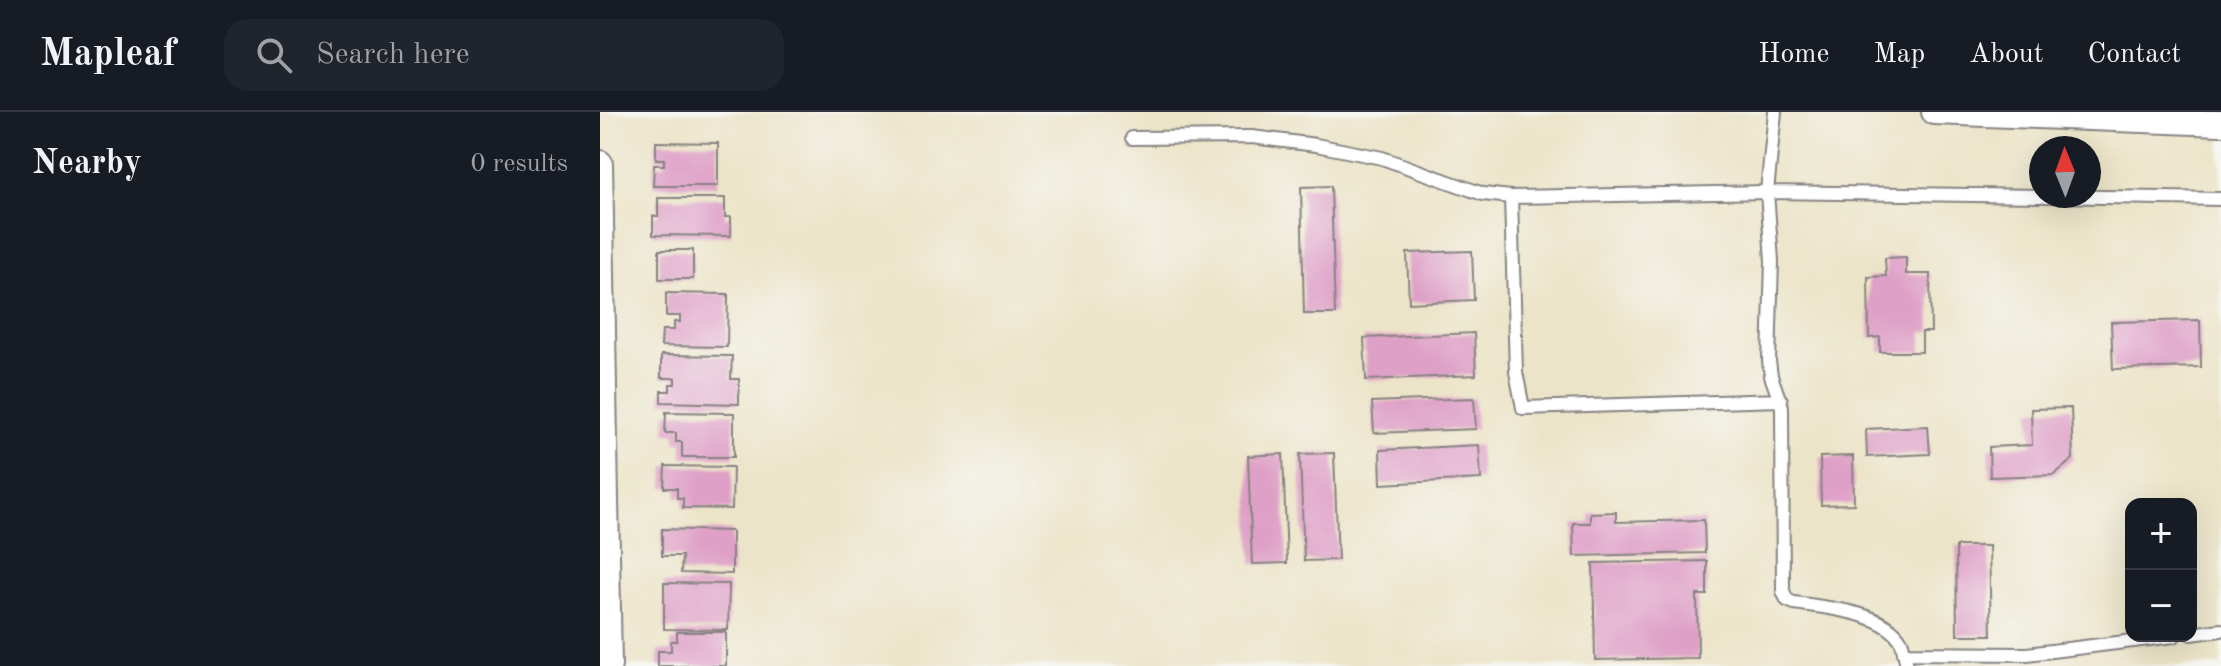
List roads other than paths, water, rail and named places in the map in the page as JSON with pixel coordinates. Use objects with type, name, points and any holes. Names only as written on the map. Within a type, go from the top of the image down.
[{"type":"street","points":[[1934,112],[2221,123]]},
{"type":"street","points":[[600,163],[609,666]]},
{"type":"lane","points":[[1775,112],[1767,192],[1772,261],[1769,361],[1782,407],[1783,591],[1787,600],[1849,611],[1872,619],[1892,631],[1901,641],[1905,660],[2027,654],[2125,642]]},
{"type":"lane","points":[[1132,138],[1252,137],[1316,145],[1382,158],[1483,194],[1511,197],[1767,192],[2029,196]]},
{"type":"lane","points":[[1511,197],[1516,372],[1523,408],[1781,400]]},
{"type":"lane","points":[[2101,197],[2221,199]]},
{"type":"lane","points":[[2197,633],[2221,630]]}]
